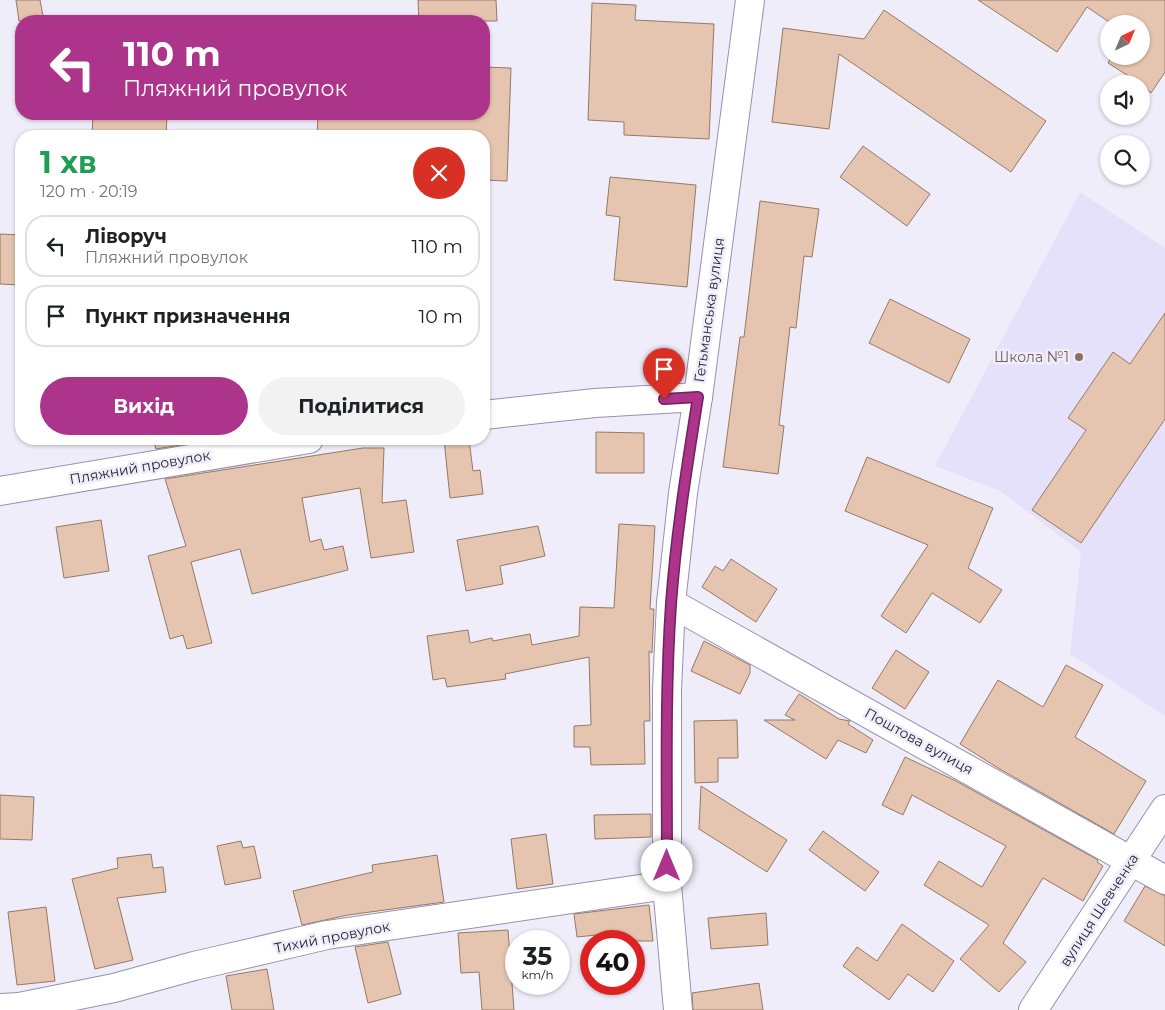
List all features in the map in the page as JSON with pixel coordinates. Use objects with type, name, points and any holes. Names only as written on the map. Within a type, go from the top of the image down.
[{"type":"street","name":"Гетьманська вулиця","points":[[678,1010],[667,885],[667,690],[671,603],[682,493],[698,397],[750,0]]},
{"type":"street","points":[[490,414],[595,403],[698,397]]},
{"type":"street","name":"Пляжний провулок","points":[[0,492],[274,445]]},
{"type":"street","name":"Поштова вулиця","points":[[671,603],[1165,880]]},
{"type":"street","name":"вулиця Шевченка","points":[[1033,1010],[1165,809]]},
{"type":"street","name":"Тихий провулок","points":[[0,1008],[19,1007],[114,988],[194,966],[327,935],[667,885]]},
{"type":"shaded area","name":"Школа №1","points":[[1080,192],[1165,248],[1165,716],[1070,654],[1081,552],[1000,491],[935,466]]},
{"type":"building","points":[[16,0],[40,0],[43,15],[18,15]]},
{"type":"building","points":[[418,0],[496,0],[497,21],[490,21],[490,15],[419,15]]},
{"type":"building","points":[[978,0],[1165,0],[1165,72],[1151,93],[1150,75],[1127,75],[1111,65],[1150,65],[1150,15],[1100,16],[1087,7],[1057,52]]},
{"type":"building","points":[[592,3],[636,5],[635,20],[714,24],[709,139],[624,135],[624,122],[588,120]]},
{"type":"building","points":[[884,10],[1046,121],[1011,172],[839,54],[829,129],[772,122],[783,28],[864,39]]},
{"type":"building","points":[[490,67],[511,68],[507,181],[490,180],[490,130],[317,130],[318,120],[490,120]]},
{"type":"building","points":[[93,120],[167,120],[166,130],[92,130]]},
{"type":"building","points":[[863,146],[930,194],[907,226],[840,177]]},
{"type":"building","points":[[610,177],[696,185],[687,287],[614,280],[620,217],[606,215]]},
{"type":"building","points":[[760,201],[819,209],[812,257],[804,256],[796,328],[790,327],[779,425],[784,426],[778,474],[723,467],[740,337],[744,337]]},
{"type":"building","points":[[0,234],[15,235],[15,285],[0,284]]},
{"type":"building","points":[[890,299],[970,339],[949,383],[869,343]]},
{"type":"building","points":[[1165,313],[1165,419],[1081,543],[1032,510],[1086,430],[1068,418],[1113,352],[1130,364]]},
{"type":"building","points":[[596,432],[644,433],[644,473],[596,473]]},
{"type":"building","points":[[155,445],[180,445],[156,449]]},
{"type":"building","points":[[445,445],[470,445],[473,471],[480,470],[483,494],[450,498]]},
{"type":"building","points":[[363,448],[384,448],[382,503],[406,500],[414,552],[371,558],[360,488],[302,498],[310,542],[321,539],[324,550],[343,546],[348,570],[252,594],[240,549],[191,562],[212,643],[187,649],[183,635],[170,639],[148,556],[186,546],[165,479]]},
{"type":"building","points":[[867,457],[993,508],[968,568],[1002,590],[980,623],[932,593],[906,633],[881,616],[928,545],[845,511]]},
{"type":"building","points":[[101,520],[109,571],[64,578],[56,527]]},
{"type":"building","points":[[619,524],[655,526],[650,609],[654,609],[652,653],[649,651],[650,721],[644,721],[645,764],[591,765],[590,747],[574,747],[574,726],[591,725],[589,657],[505,674],[506,679],[447,687],[445,678],[433,680],[427,636],[468,630],[470,643],[492,638],[493,641],[530,634],[532,645],[579,636],[580,607],[614,608]]},
{"type":"building","points":[[538,526],[545,556],[500,566],[503,584],[466,591],[457,540]]},
{"type":"building","points":[[731,559],[777,589],[756,622],[702,587],[715,566],[723,571]]},
{"type":"building","points":[[704,641],[750,665],[750,673],[740,694],[691,671]]},
{"type":"building","points":[[896,650],[929,672],[905,709],[872,688]]},
{"type":"building","points":[[1066,665],[1103,685],[1075,737],[1146,781],[1114,834],[998,768],[960,744],[998,680],[1043,707]]},
{"type":"building","points":[[799,694],[839,719],[850,721],[848,724],[873,740],[866,753],[838,740],[826,759],[764,720],[795,720],[785,715]]},
{"type":"building","points":[[737,720],[738,758],[718,758],[718,782],[695,783],[694,721]]},
{"type":"building","points":[[905,757],[956,781],[1098,860],[1097,862],[1103,866],[1083,901],[1043,878],[1003,943],[1026,962],[999,992],[960,959],[989,925],[924,885],[939,861],[982,887],[1006,846],[912,795],[903,815],[882,805]]},
{"type":"building","points":[[701,786],[787,840],[767,872],[699,829]]},
{"type":"building","points":[[0,795],[34,797],[32,840],[0,839]]},
{"type":"building","points":[[651,814],[651,837],[595,839],[594,815]]},
{"type":"building","points":[[823,831],[879,872],[865,891],[809,850]]},
{"type":"building","points":[[546,834],[553,884],[517,889],[511,839]]},
{"type":"building","points":[[241,841],[243,848],[254,846],[261,878],[225,885],[217,846]]},
{"type":"building","points":[[151,854],[153,868],[163,867],[166,892],[117,898],[133,960],[95,969],[72,879],[118,868],[117,858]]},
{"type":"building","points":[[437,855],[444,902],[348,915],[302,925],[293,891],[373,872],[372,865]]},
{"type":"building","points":[[1145,886],[1165,896],[1165,946],[1124,921]]},
{"type":"building","points":[[649,905],[653,941],[645,941],[645,930],[580,930],[580,937],[577,937],[574,914]]},
{"type":"building","points":[[46,907],[55,981],[17,985],[8,912]]},
{"type":"building","points":[[766,913],[768,945],[711,949],[708,918]]},
{"type":"building","points":[[902,924],[954,961],[933,992],[908,974],[889,1000],[843,966],[857,947],[877,961]]},
{"type":"building","points":[[505,930],[505,995],[513,995],[514,1010],[482,1010],[479,972],[461,973],[458,933]]},
{"type":"building","points":[[388,942],[401,994],[368,1003],[355,947]]},
{"type":"building","points":[[267,969],[274,1010],[232,1010],[226,976]]},
{"type":"building","points":[[759,983],[763,1010],[693,1010],[692,993]]},
{"type":"place","name":"Школа №1","points":[[1079,357]]},
{"type":"route","points":[[664,399],[698,397],[682,493],[671,603],[667,690],[667,866]]}]
